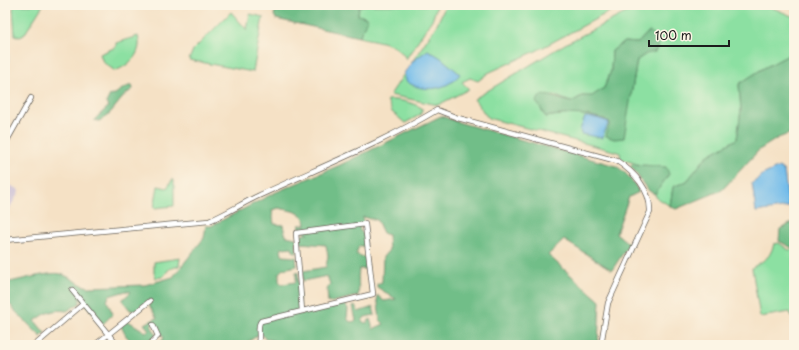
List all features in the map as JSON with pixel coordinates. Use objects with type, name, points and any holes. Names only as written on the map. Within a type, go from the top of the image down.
[{"type":"street","points":[[5,144],[31,98]]},
{"type":"street","points":[[5,240],[209,222],[256,197],[392,135],[437,110],[458,118],[617,161],[632,171],[648,200],[650,212],[608,302],[601,345]]},
{"type":"street","points":[[254,345],[258,343],[260,338],[258,325],[261,321],[373,294],[365,224],[296,233],[302,311]]},
{"type":"street","points":[[72,290],[117,345]]},
{"type":"street","points":[[95,345],[150,301]]},
{"type":"street","points":[[35,345],[83,304]]},
{"type":"street","points":[[149,345],[158,336],[153,325]]},
{"type":"shaded area","points":[[5,183],[18,189],[19,192],[5,216]]},
{"type":"green space","points":[[16,5],[43,5],[24,35],[20,37],[15,35],[13,8]]},
{"type":"green space","points":[[277,5],[367,5],[359,6],[358,15],[368,18],[359,37],[276,19],[274,15]]},
{"type":"green space","points":[[437,5],[433,18],[406,59],[402,53],[392,45],[359,37],[367,18],[358,15],[359,6]]},
{"type":"green space","points":[[446,5],[622,5],[536,51],[488,73],[478,81],[470,78],[462,82],[469,89],[438,105],[390,95],[436,26]]},
{"type":"green space","points":[[641,5],[766,5],[794,17],[794,48],[787,56],[764,68],[739,84],[741,110],[737,139],[707,156],[687,181],[673,187],[670,206],[656,197],[655,194],[669,174],[621,159],[620,153],[614,151],[488,118],[474,99],[565,44]],"holes":[[[649,31],[646,54],[637,60],[632,89],[611,121],[595,116],[579,114],[546,117],[542,112],[541,108],[553,95],[571,102],[582,96],[592,97],[604,88],[611,71],[612,51],[624,42],[638,43]]]},
{"type":"green space","points":[[231,12],[247,30],[250,14],[263,17],[253,72],[189,60],[193,50]]},
{"type":"green space","points":[[649,31],[655,35],[659,44],[655,52],[646,54],[637,60],[624,138],[614,139],[606,136],[610,122],[603,119],[587,115],[570,114],[546,117],[536,102],[541,95],[571,102],[582,96],[592,96],[604,88],[611,71],[612,51],[624,42],[638,43]]},
{"type":"green space","points":[[138,36],[139,48],[137,53],[126,65],[115,71],[103,62],[100,54],[116,47],[116,43]]},
{"type":"green space","points":[[794,48],[794,132],[778,138],[759,150],[722,190],[676,209],[670,206],[673,187],[687,181],[707,156],[737,139],[741,110],[739,84],[762,69],[787,56]]},
{"type":"green space","points":[[132,85],[133,89],[123,97],[109,114],[99,121],[94,120],[108,107],[106,103],[110,95],[112,96],[124,88]]},
{"type":"green space","points":[[387,100],[396,100],[414,104],[422,108],[422,111],[420,115],[405,123],[392,112]]},
{"type":"green space","points":[[441,116],[461,123],[616,166],[623,171],[639,192],[629,197],[616,233],[629,244],[612,270],[564,240],[548,255],[600,301],[598,344],[276,345],[276,342],[265,338],[260,334],[243,345],[158,345],[164,338],[154,323],[151,325],[156,335],[145,345],[135,345],[126,336],[121,326],[128,321],[146,332],[149,330],[144,324],[157,318],[149,305],[151,299],[135,311],[130,310],[122,300],[131,292],[126,291],[109,296],[107,301],[113,314],[103,324],[79,297],[80,303],[67,311],[58,310],[50,312],[35,321],[45,333],[41,337],[16,312],[5,298],[5,283],[56,273],[68,277],[81,285],[89,287],[145,285],[173,277],[204,238],[206,226],[211,226],[274,193],[340,165]],"holes":[[[279,208],[296,212],[305,220],[306,225],[299,225],[300,230],[308,233],[302,235],[300,243],[326,245],[328,256],[326,267],[303,271],[303,281],[327,276],[330,284],[327,290],[328,303],[358,296],[359,269],[367,269],[366,258],[356,254],[359,246],[366,246],[364,235],[359,229],[363,222],[363,217],[377,220],[383,233],[388,235],[389,250],[383,257],[382,282],[377,284],[377,287],[396,299],[384,301],[377,295],[380,320],[384,324],[373,329],[370,319],[365,323],[362,321],[365,317],[375,315],[373,307],[358,312],[355,305],[353,306],[356,321],[350,322],[347,318],[348,309],[345,304],[300,314],[298,272],[296,272],[296,282],[282,284],[279,281],[279,273],[283,269],[297,266],[296,257],[283,256],[281,251],[282,248],[292,247],[293,251],[297,253],[296,238],[286,236],[283,225],[274,224],[272,210]]]},
{"type":"green space","points":[[632,164],[666,167],[669,174],[655,194],[645,186],[630,166]]},
{"type":"green space","points":[[172,180],[174,180],[174,206],[154,208],[158,186],[167,188]]},
{"type":"green space","points":[[794,222],[794,249],[779,241],[780,229]]},
{"type":"green space","points":[[779,243],[789,250],[794,249],[794,323],[790,312],[760,317],[752,268],[766,259],[774,244]]},
{"type":"green space","points":[[180,258],[179,266],[169,269],[163,277],[156,278],[154,273],[154,262]]},
{"type":"water","points":[[428,50],[441,58],[460,74],[455,80],[441,87],[427,89],[412,85],[406,81],[404,73],[414,60]]},
{"type":"water","points":[[585,117],[597,118],[609,122],[602,138],[581,134],[580,130]]},
{"type":"water","points":[[779,167],[784,171],[789,207],[756,212],[752,183],[760,178],[760,176]]},
{"type":"waterway","points":[[5,93],[8,76],[7,5]]}]
